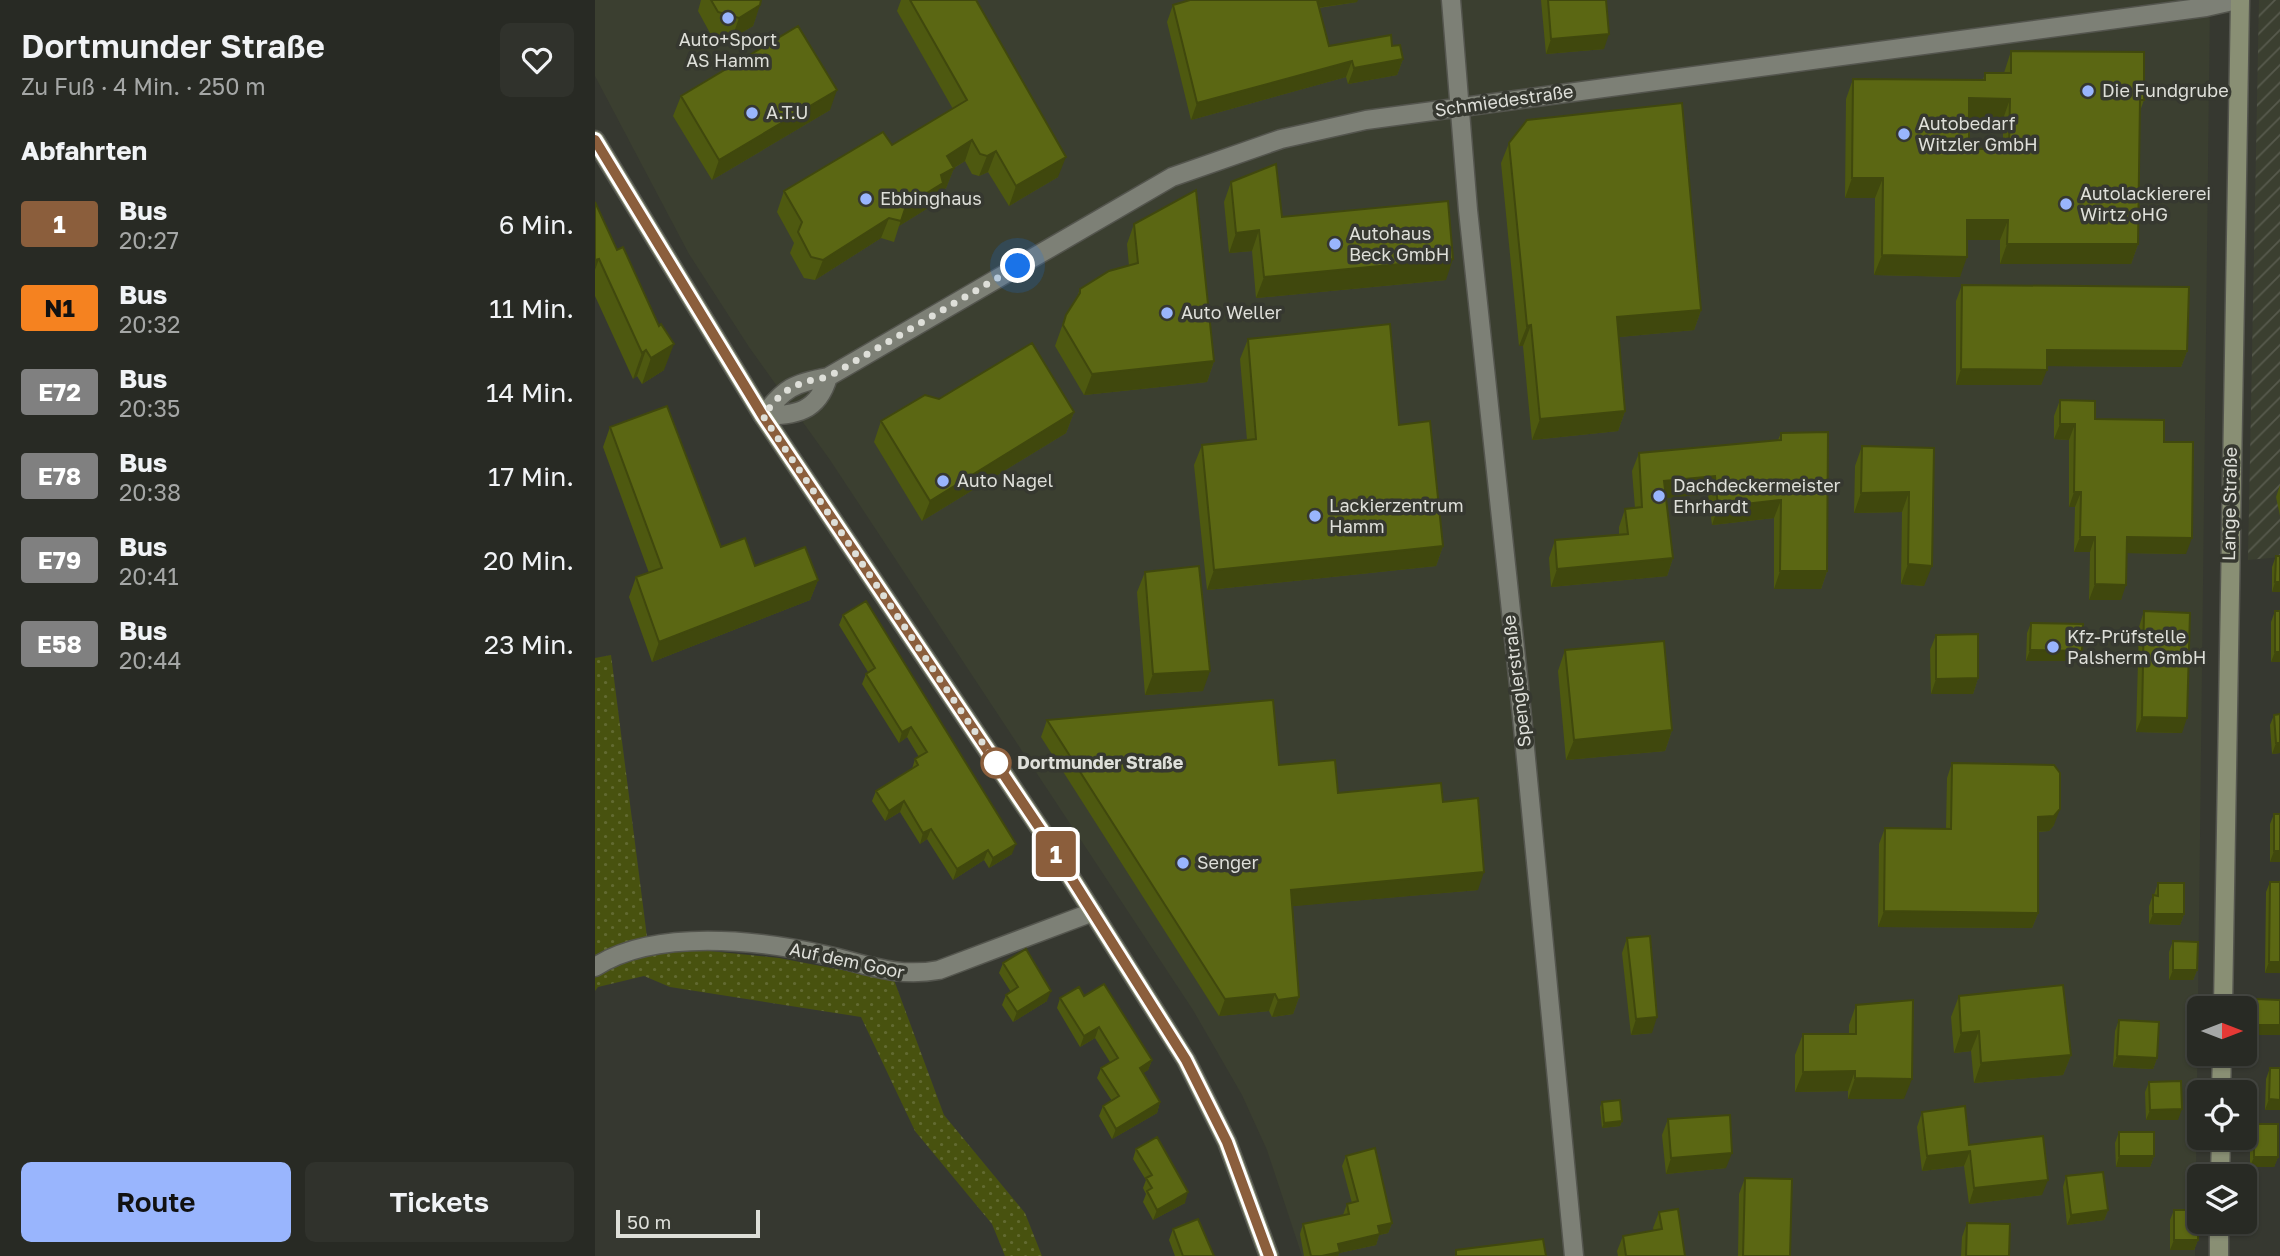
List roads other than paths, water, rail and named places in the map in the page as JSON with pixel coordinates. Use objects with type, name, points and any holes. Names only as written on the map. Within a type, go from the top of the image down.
[{"type":"main road","name":"Lange Straße","points":[[2223,996],[2238,0]]},
{"type":"main road","points":[[595,140],[763,416],[1093,912],[1186,1060],[1227,1142],[1269,1256]]},
{"type":"main road","points":[[2219,1256],[2220,1234]]},
{"type":"street","name":"Spenglerstraße","points":[[1451,0],[1468,210],[1519,686],[1574,1256]]},
{"type":"street","name":"Schmiedestraße","points":[[763,416],[779,395],[799,382],[828,377],[1172,177],[1282,139],[1366,120],[1461,106],[2206,7],[2238,0]]},
{"type":"street","name":"Schmiedestraße","points":[[763,416],[793,415],[811,405],[823,393],[828,377]]},
{"type":"street","name":"Auf dem Goor","points":[[595,967],[649,947],[701,942],[770,944],[914,975],[939,970],[1093,912]]},
{"type":"place","name":"Auto+Sport AS Hamm","points":[[728,18]]},
{"type":"place","name":"Die Fundgrube","points":[[2088,91]]},
{"type":"place","name":"A.T.U","points":[[752,113]]},
{"type":"place","name":"Autobedarf Witzler GmbH","points":[[1904,134]]},
{"type":"place","name":"Ebbinghaus","points":[[866,199]]},
{"type":"place","name":"Autolackiererei Wirtz oHG","points":[[2066,204]]},
{"type":"place","name":"Autohaus Beck GmbH","points":[[1335,244]]},
{"type":"place","name":"Auto Weller","points":[[1167,313]]},
{"type":"place","name":"Auto Nagel","points":[[943,481]]},
{"type":"place","name":"Dachdeckermeister Ehrhardt","points":[[1659,496]]},
{"type":"place","name":"Lackierzentrum Hamm","points":[[1315,516]]},
{"type":"place","name":"Kfz-Prüfstelle Palsherm GmbH","points":[[2053,647]]},
{"type":"place","name":"Dortmunder Straße","points":[[996,763]]},
{"type":"place","name":"Senger","points":[[1183,863]]}]
